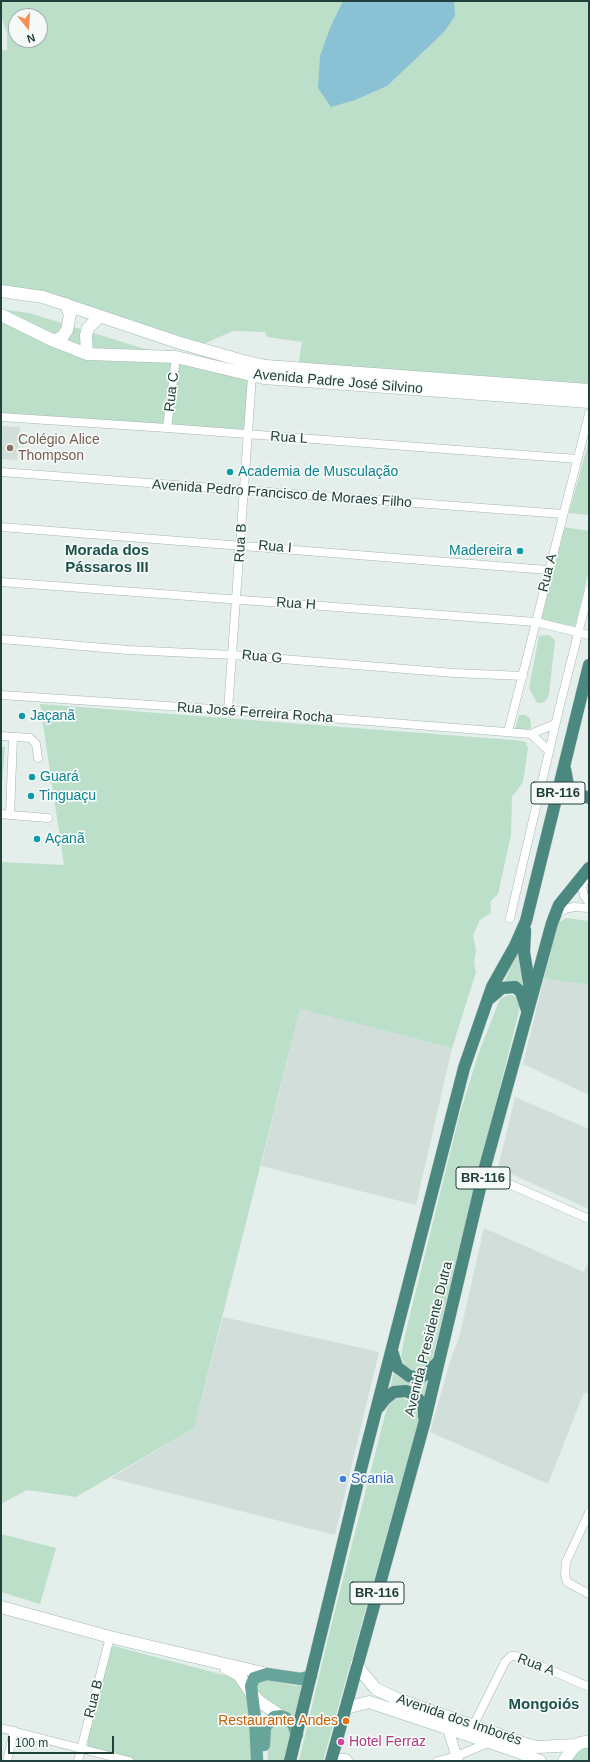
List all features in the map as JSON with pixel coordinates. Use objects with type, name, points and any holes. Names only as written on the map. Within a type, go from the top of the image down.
[{"type":"highway","name":"Avenida Presidente Dutra","points":[[311,1676],[464,1068],[492,987],[515,946],[526,921],[589,665]]},
{"type":"highway","points":[[564,766],[568,785],[576,793],[589,798]]},
{"type":"highway","points":[[531,998],[555,915],[560,905],[589,870]]},
{"type":"highway","name":"Avenida Presidente Dutra","points":[[332,1759],[357,1663],[388,1560],[424,1424],[484,1173],[531,998],[524,952],[526,921]]},
{"type":"highway","points":[[487,1002],[499,989],[506,986],[515,987],[519,989],[523,996],[527,1013]]},
{"type":"highway","points":[[392,1350],[397,1368],[409,1376],[419,1378],[433,1369],[440,1360]]},
{"type":"highway","points":[[376,1415],[385,1399],[394,1392],[406,1391],[413,1394],[420,1401],[424,1410],[424,1424]]},
{"type":"highway","name":"BR-116","points":[[290,1761],[311,1676]]},
{"type":"main road","name":"Avenida Padre José Silvino","points":[[1,291],[44,297],[177,342],[266,366],[589,390]]},
{"type":"main road","points":[[54,341],[63,336],[67,330],[70,314],[66,304]]},
{"type":"main road","name":"Avenida Padre José Silvino","points":[[1,315],[54,341],[87,354],[176,357],[252,376],[589,402]]},
{"type":"main road","points":[[87,354],[86,335],[88,328],[100,316]]},
{"type":"main road","points":[[1,1607],[110,1637],[267,1674],[302,1679],[311,1676]]},
{"type":"main road","points":[[215,1662],[239,1675],[252,1694],[268,1709],[293,1724],[297,1735]]},
{"type":"main road","name":"Avenida dos Imborés","points":[[357,1663],[361,1672],[376,1689],[398,1699],[525,1744],[538,1747],[584,1741]]},
{"type":"main road","points":[[257,1761],[256,1718],[251,1686],[254,1678],[267,1674]]},
{"type":"main road","points":[[346,1708],[369,1702],[367,1694],[376,1689]]},
{"type":"main road","name":"Avenida dos Imborés","points":[[369,1702],[490,1742],[540,1761]]},
{"type":"main road","points":[[264,1761],[265,1727],[274,1717],[281,1716]]},
{"type":"main road","points":[[564,1761],[570,1751],[584,1741]]},
{"type":"street","name":"Rua C","points":[[167,428],[176,357]]},
{"type":"street","name":"Rua B","points":[[228,710],[252,376]]},
{"type":"street","name":"Rua A","points":[[508,732],[548,570],[589,414]]},
{"type":"street","name":"Rua L","points":[[1,417],[167,428],[577,460]]},
{"type":"street","name":"Avenida Pedro Francisco de Moraes Filho","points":[[1,472],[563,514]]},
{"type":"street","name":"Rua I","points":[[1,527],[241,544],[548,570]]},
{"type":"street","name":"Rua H","points":[[1,582],[536,622],[589,635]]},
{"type":"street","points":[[510,918],[555,724],[589,590]]},
{"type":"street","name":"Rua G","points":[[1,639],[128,650],[233,655],[454,674],[523,676]]},
{"type":"street","name":"Rua José Ferreira Rocha","points":[[1,695],[228,710],[531,734]]},
{"type":"street","points":[[549,751],[531,734],[555,724]]},
{"type":"street","points":[[1,736],[30,738],[34,740],[38,758]]},
{"type":"street","points":[[10,814],[13,737]]},
{"type":"street","points":[[1,814],[48,818]]},
{"type":"street","points":[[589,870],[582,886],[584,896],[589,902]]},
{"type":"street","points":[[555,915],[569,908],[589,908]]},
{"type":"street","points":[[484,1173],[589,1219]]},
{"type":"street","points":[[589,1513],[566,1562],[565,1575],[567,1582],[589,1594]]},
{"type":"street","name":"Rua B","points":[[78,1761],[110,1637]]},
{"type":"street","name":"Rua A","points":[[474,1726],[505,1662],[511,1656],[525,1659],[589,1687]]},
{"type":"street","points":[[1,1728],[129,1761]]},
{"type":"street","points":[[448,1729],[457,1759]]},
{"type":"street","points":[[7,1761],[14,1731]]},
{"type":"street","points":[[438,1761],[457,1759],[490,1742]]},
{"type":"street","points":[[332,1759],[346,1758],[348,1761]]},
{"type":"shaded area","name":"Colégio Alice Thompson","points":[[2,426],[20,427],[17,460],[1,459]]},
{"type":"shaded area","points":[[544,978],[589,985],[589,1095],[523,1064]]},
{"type":"shaded area","points":[[300,1009],[452,1048],[416,1205],[261,1166]]},
{"type":"shaded area","points":[[515,1097],[589,1129],[589,1209],[498,1168]]},
{"type":"shaded area","points":[[484,1228],[584,1272],[589,1261],[589,1394],[584,1392],[548,1484],[430,1432],[450,1361],[459,1338]]},
{"type":"shaded area","points":[[223,1317],[379,1352],[335,1535],[111,1478],[194,1428]]},
{"type":"green space","points":[[1,1],[589,1],[589,384],[459,374],[298,367],[302,342],[267,337],[265,332],[233,331],[199,346],[1,290],[1,50],[7,50],[7,33],[1,17]]},
{"type":"green space","points":[[1,309],[29,313],[248,381],[244,433],[1,414]]},
{"type":"green space","points":[[589,440],[589,515],[569,513]]},
{"type":"green space","points":[[563,527],[589,531],[589,570],[575,626],[541,621]]},
{"type":"green space","points":[[549,635],[555,640],[549,694],[547,699],[542,703],[537,703],[529,688],[539,636]]},
{"type":"green space","points":[[40,704],[513,740],[526,742],[528,748],[523,782],[512,797],[511,835],[498,894],[490,902],[491,913],[480,920],[473,935],[476,950],[474,963],[476,972],[452,1048],[300,1009],[194,1428],[76,1497],[27,1490],[1,1504],[1,862],[64,865]]},
{"type":"green space","points":[[519,715],[525,715],[530,718],[531,728],[526,731],[515,730]]},
{"type":"green space","points":[[1,747],[5,747],[1,797]]},
{"type":"green space","points":[[566,918],[589,921],[589,985],[544,978],[558,923]]},
{"type":"green space","points":[[520,946],[523,986],[504,983]]},
{"type":"green space","points":[[508,995],[513,995],[519,1000],[519,1011],[432,1359],[430,1364],[415,1371],[409,1369],[404,1364],[401,1357],[404,1339],[459,1117],[478,1055],[500,999]]},
{"type":"green space","points":[[394,1371],[403,1380],[422,1382],[427,1380],[424,1397],[390,1388]]},
{"type":"green space","points":[[402,1398],[410,1401],[415,1406],[418,1413],[418,1423],[323,1761],[299,1761],[330,1630],[385,1415],[388,1405],[396,1399]]},
{"type":"green space","points":[[1,1534],[56,1548],[40,1604],[1,1592]]},
{"type":"green space","points":[[114,1646],[235,1678],[245,1693],[249,1703],[252,1761],[138,1761],[88,1747],[88,1742],[85,1741],[110,1647]]},
{"type":"green space","points":[[269,1679],[294,1686],[303,1685],[295,1720],[258,1699],[255,1690],[258,1683]]},
{"type":"green space","points":[[278,1723],[284,1724],[289,1728],[291,1733],[290,1740],[284,1761],[268,1761],[267,1734],[270,1728]]},
{"type":"green space","points":[[589,1745],[589,1761],[568,1761],[575,1751]]},
{"type":"water","points":[[343,1],[454,1],[455,16],[444,32],[387,86],[355,100],[331,107],[318,88],[320,56],[330,28]]},
{"type":"place","name":"Colégio Alice Thompson","points":[[10,448]]},
{"type":"place","name":"Academia de Musculação","points":[[230,472]]},
{"type":"place","name":"Madereira","points":[[520,551]]},
{"type":"place","name":"Jaçanã","points":[[22,716]]},
{"type":"place","name":"Guará","points":[[32,777]]},
{"type":"place","name":"Tinguaçu","points":[[31,796]]},
{"type":"place","name":"Açanã","points":[[37,839]]},
{"type":"place","name":"Scania","points":[[343,1479]]},
{"type":"place","name":"Restaurante Andes","points":[[346,1721]]},
{"type":"place","name":"Hotel Ferraz","points":[[341,1742]]},
{"type":"district","name":"Morada dos Pássaros III","points":[[107,560]]},
{"type":"district","name":"Mongoiós","points":[[544,1705]]}]
